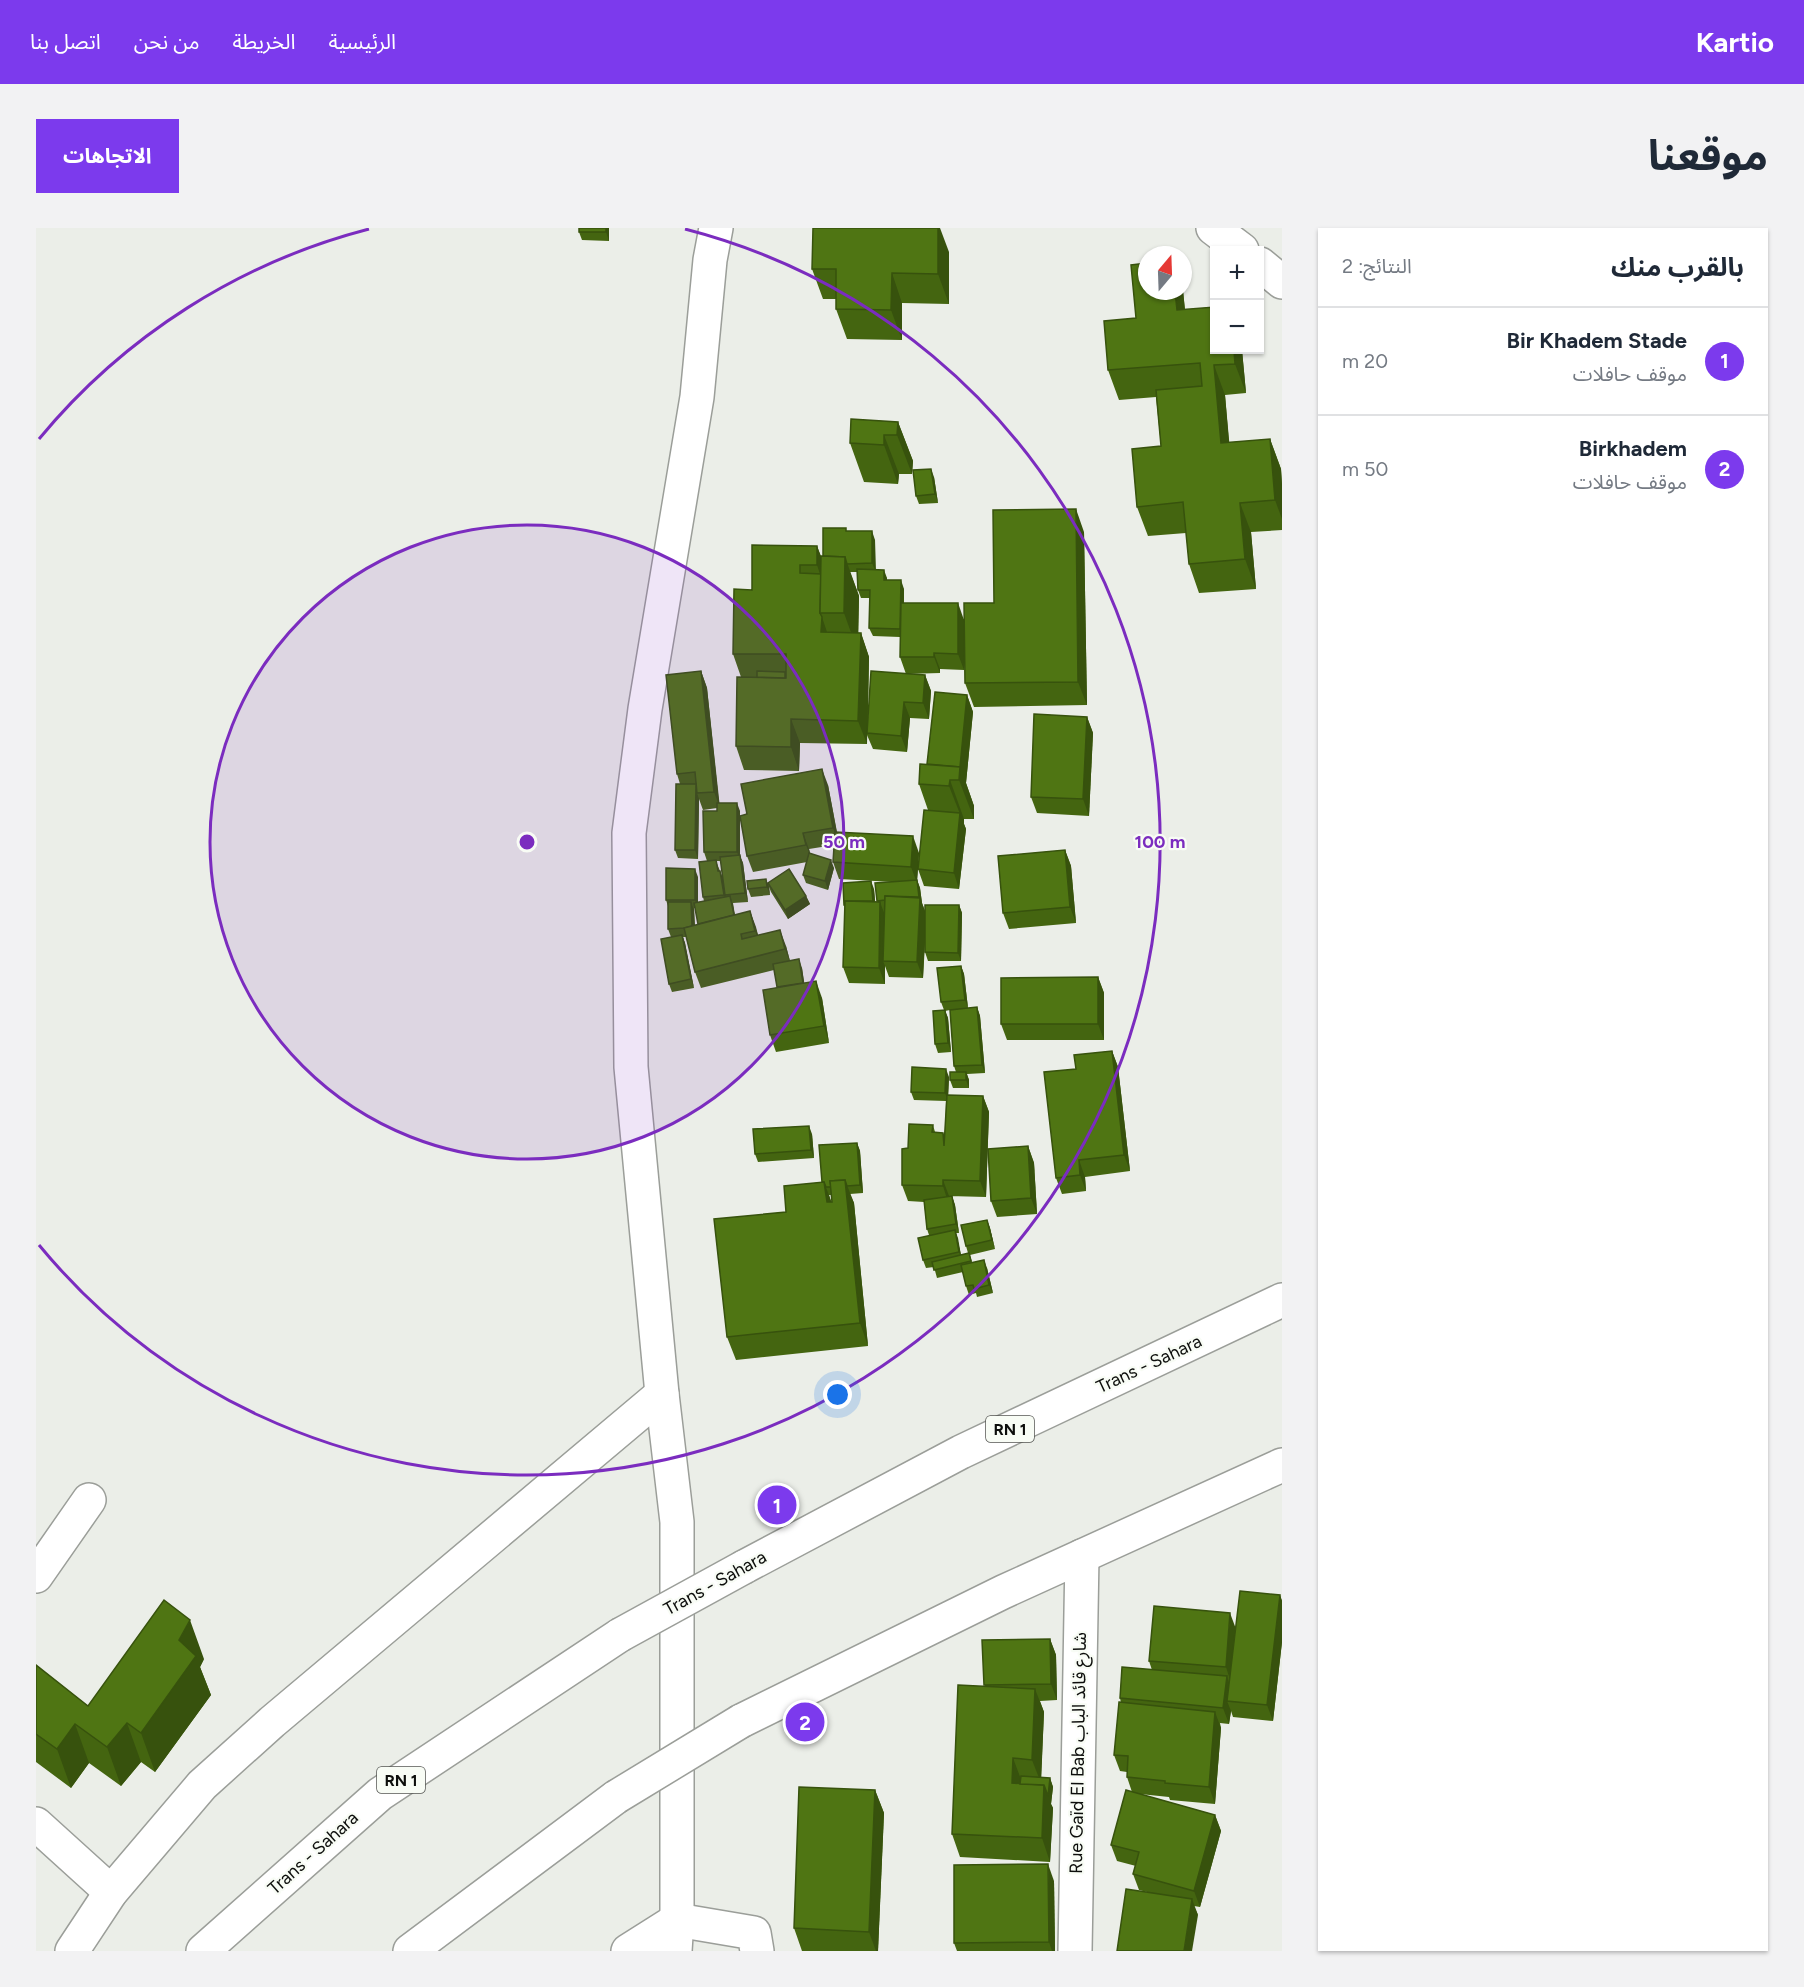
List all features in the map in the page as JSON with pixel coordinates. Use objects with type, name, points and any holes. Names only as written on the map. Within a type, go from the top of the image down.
[{"type":"main road","points":[[676,1935],[677,1522],[662,1394],[631,1067],[629,833],[645,709],[697,397],[710,260],[716,228]]},
{"type":"main road","points":[[1213,228],[1237,246]]},
{"type":"main road","points":[[1264,267],[1282,282]]},
{"type":"main road","name":"Trans - Sahara","points":[[203,1951],[380,1794],[620,1635],[961,1452],[1282,1300]]},
{"type":"main road","points":[[72,1951],[111,1892],[202,1785],[272,1722],[662,1394]]},
{"type":"main road","points":[[410,1951],[616,1797],[741,1721],[1003,1592],[1282,1465]]},
{"type":"main road","points":[[36,1576],[89,1500]]},
{"type":"main road","name":"Rue Gaïd El Bab شارع قائد الباب","points":[[1075,1951],[1082,1556]]},
{"type":"main road","points":[[36,1824],[111,1892]]},
{"type":"main road","points":[[628,1951],[676,1935],[754,1934],[757,1951]]},
{"type":"building","points":[[579,228],[606,228],[606,232],[579,232]]},
{"type":"building","points":[[813,228],[938,228],[938,274],[892,273],[891,310],[836,309],[836,269],[812,269]]},
{"type":"building","points":[[1138,264],[1138,300],[1176,300],[1177,310],[1210,307],[1210,354],[1234,354],[1235,364],[1214,365],[1221,443],[1270,439],[1275,500],[1240,503],[1245,559],[1189,564],[1183,502],[1137,507],[1132,449],[1161,446],[1156,390],[1202,386],[1200,363],[1108,370],[1104,321],[1136,318],[1131,265]]},
{"type":"building","points":[[851,419],[898,422],[897,435],[884,435],[884,445],[850,443]]},
{"type":"building","points":[[931,469],[935,494],[916,496],[913,470]]},
{"type":"building","points":[[1076,509],[1078,682],[965,683],[964,603],[994,603],[993,510]]},
{"type":"building","points":[[823,528],[872,531],[872,563],[847,564],[845,557],[823,556]]},
{"type":"building","points":[[752,545],[817,546],[817,565],[800,565],[800,573],[821,574],[821,632],[861,633],[858,721],[791,719],[791,747],[736,746],[737,677],[786,678],[786,654],[733,654],[734,589],[752,590]]},
{"type":"building","points":[[821,556],[845,557],[844,613],[820,613]]},
{"type":"building","points":[[857,569],[884,570],[884,580],[901,580],[900,629],[869,628],[870,590],[858,590]]},
{"type":"building","points":[[901,603],[958,603],[958,654],[934,653],[934,657],[900,657]]},
{"type":"building","points":[[701,671],[714,792],[697,793],[695,772],[677,774],[666,675]]},
{"type":"building","points":[[757,671],[785,672],[785,678],[757,677]]},
{"type":"building","points":[[871,671],[925,675],[923,703],[904,702],[901,736],[867,733]]},
{"type":"building","points":[[935,692],[967,695],[960,767],[927,764]]},
{"type":"building","points":[[1034,714],[1087,717],[1083,799],[1031,797]]},
{"type":"building","points":[[920,764],[960,767],[959,780],[950,780],[949,786],[919,784]]},
{"type":"building","points":[[822,769],[833,828],[803,833],[806,845],[747,856],[740,816],[747,814],[741,784]]},
{"type":"building","points":[[676,784],[696,784],[695,850],[675,850]]},
{"type":"building","points":[[717,803],[737,803],[737,852],[704,852],[703,811],[717,811]]},
{"type":"building","points":[[924,810],[960,813],[954,873],[918,869]]},
{"type":"building","points":[[835,832],[913,836],[911,867],[833,862]]},
{"type":"building","points":[[1065,850],[1070,907],[1003,913],[998,856]]},
{"type":"building","points":[[809,853],[831,860],[825,881],[803,875]]},
{"type":"building","points":[[740,855],[745,893],[725,895],[720,857]]},
{"type":"building","points":[[716,860],[724,895],[703,897],[699,862]]},
{"type":"building","points":[[666,868],[695,869],[695,900],[666,900]]},
{"type":"building","points":[[789,869],[806,896],[785,910],[768,883]]},
{"type":"building","points":[[766,879],[767,887],[748,889],[747,881]]},
{"type":"building","points":[[917,880],[919,897],[885,896],[885,900],[877,901],[875,883]]},
{"type":"building","points":[[871,881],[873,901],[845,901],[844,905],[843,883]]},
{"type":"building","points":[[730,896],[734,915],[698,924],[694,903]]},
{"type":"building","points":[[885,896],[920,898],[917,962],[883,961]]},
{"type":"building","points":[[845,901],[880,902],[879,968],[843,967]]},
{"type":"building","points":[[668,902],[691,902],[692,926],[668,929]]},
{"type":"building","points":[[925,905],[959,905],[958,953],[925,952]]},
{"type":"building","points":[[750,911],[755,931],[741,934],[742,939],[780,930],[785,949],[695,972],[684,928]]},
{"type":"building","points":[[682,935],[691,979],[669,984],[661,939]]},
{"type":"building","points":[[799,959],[803,983],[777,987],[773,964]]},
{"type":"building","points":[[961,966],[965,1000],[941,1002],[937,968]]},
{"type":"building","points":[[1098,977],[1098,1024],[1001,1024],[1001,978]]},
{"type":"building","points":[[816,981],[824,1026],[770,1035],[763,990]]},
{"type":"building","points":[[977,1007],[982,1065],[954,1066],[950,1010]]},
{"type":"building","points":[[945,1010],[948,1043],[935,1044],[933,1011]]},
{"type":"building","points":[[1112,1051],[1124,1155],[1079,1160],[1080,1175],[1056,1178],[1044,1072],[1076,1069],[1074,1055]]},
{"type":"building","points":[[912,1067],[946,1069],[945,1093],[911,1092]]},
{"type":"building","points":[[950,1072],[966,1072],[966,1080],[950,1080]]},
{"type":"building","points":[[947,1095],[983,1096],[980,1181],[943,1180],[943,1186],[902,1185],[902,1149],[908,1148],[909,1124],[933,1125],[932,1132],[943,1133],[944,1146]]},
{"type":"building","points":[[809,1126],[811,1150],[755,1154],[753,1129]]},
{"type":"building","points":[[857,1143],[860,1185],[847,1186],[845,1180],[830,1181],[831,1187],[826,1187],[822,1182],[819,1145]]},
{"type":"building","points":[[1028,1146],[1031,1198],[991,1201],[988,1149]]},
{"type":"building","points":[[845,1180],[860,1323],[727,1337],[714,1219],[786,1212],[784,1186],[824,1182],[827,1202],[832,1202],[830,1181]]},
{"type":"building","points":[[952,1196],[956,1224],[927,1229],[924,1200]]},
{"type":"building","points":[[987,1220],[992,1240],[966,1246],[961,1225]]},
{"type":"building","points":[[955,1230],[959,1252],[923,1260],[918,1238]]},
{"type":"building","points":[[969,1253],[971,1261],[934,1270],[932,1262]]},
{"type":"building","points":[[984,1260],[989,1285],[974,1289],[973,1285],[966,1286],[961,1265]]},
{"type":"building","points":[[1240,1591],[1280,1595],[1267,1705],[1227,1701]]},
{"type":"building","points":[[164,1600],[190,1620],[179,1640],[196,1656],[141,1733],[127,1723],[107,1747],[75,1724],[57,1749],[36,1734],[36,1665],[88,1706]]},
{"type":"building","points":[[1154,1606],[1230,1613],[1226,1667],[1149,1661]]},
{"type":"building","points":[[1050,1639],[1051,1684],[984,1685],[982,1640]]},
{"type":"building","points":[[1122,1667],[1227,1676],[1223,1708],[1120,1698]]},
{"type":"building","points":[[958,1685],[1035,1689],[1032,1760],[1013,1758],[1012,1783],[1044,1785],[1042,1838],[952,1834]]},
{"type":"building","points":[[1119,1702],[1215,1712],[1209,1787],[1127,1777],[1128,1756],[1114,1755]]},
{"type":"building","points":[[1021,1776],[1050,1778],[1048,1796],[1044,1785],[1020,1784]]},
{"type":"building","points":[[799,1787],[875,1790],[869,1932],[794,1928]]},
{"type":"building","points":[[1126,1790],[1215,1815],[1194,1891],[1133,1874],[1139,1852],[1111,1845]]},
{"type":"building","points":[[1048,1864],[1049,1942],[954,1943],[954,1865]]},
{"type":"building","points":[[1126,1889],[1192,1899],[1184,1951],[1117,1951]]},
{"type":"place","name":"Bir Khadem Stade","points":[[777,1505]]},
{"type":"place","name":"Birkhadem","points":[[805,1722]]}]
